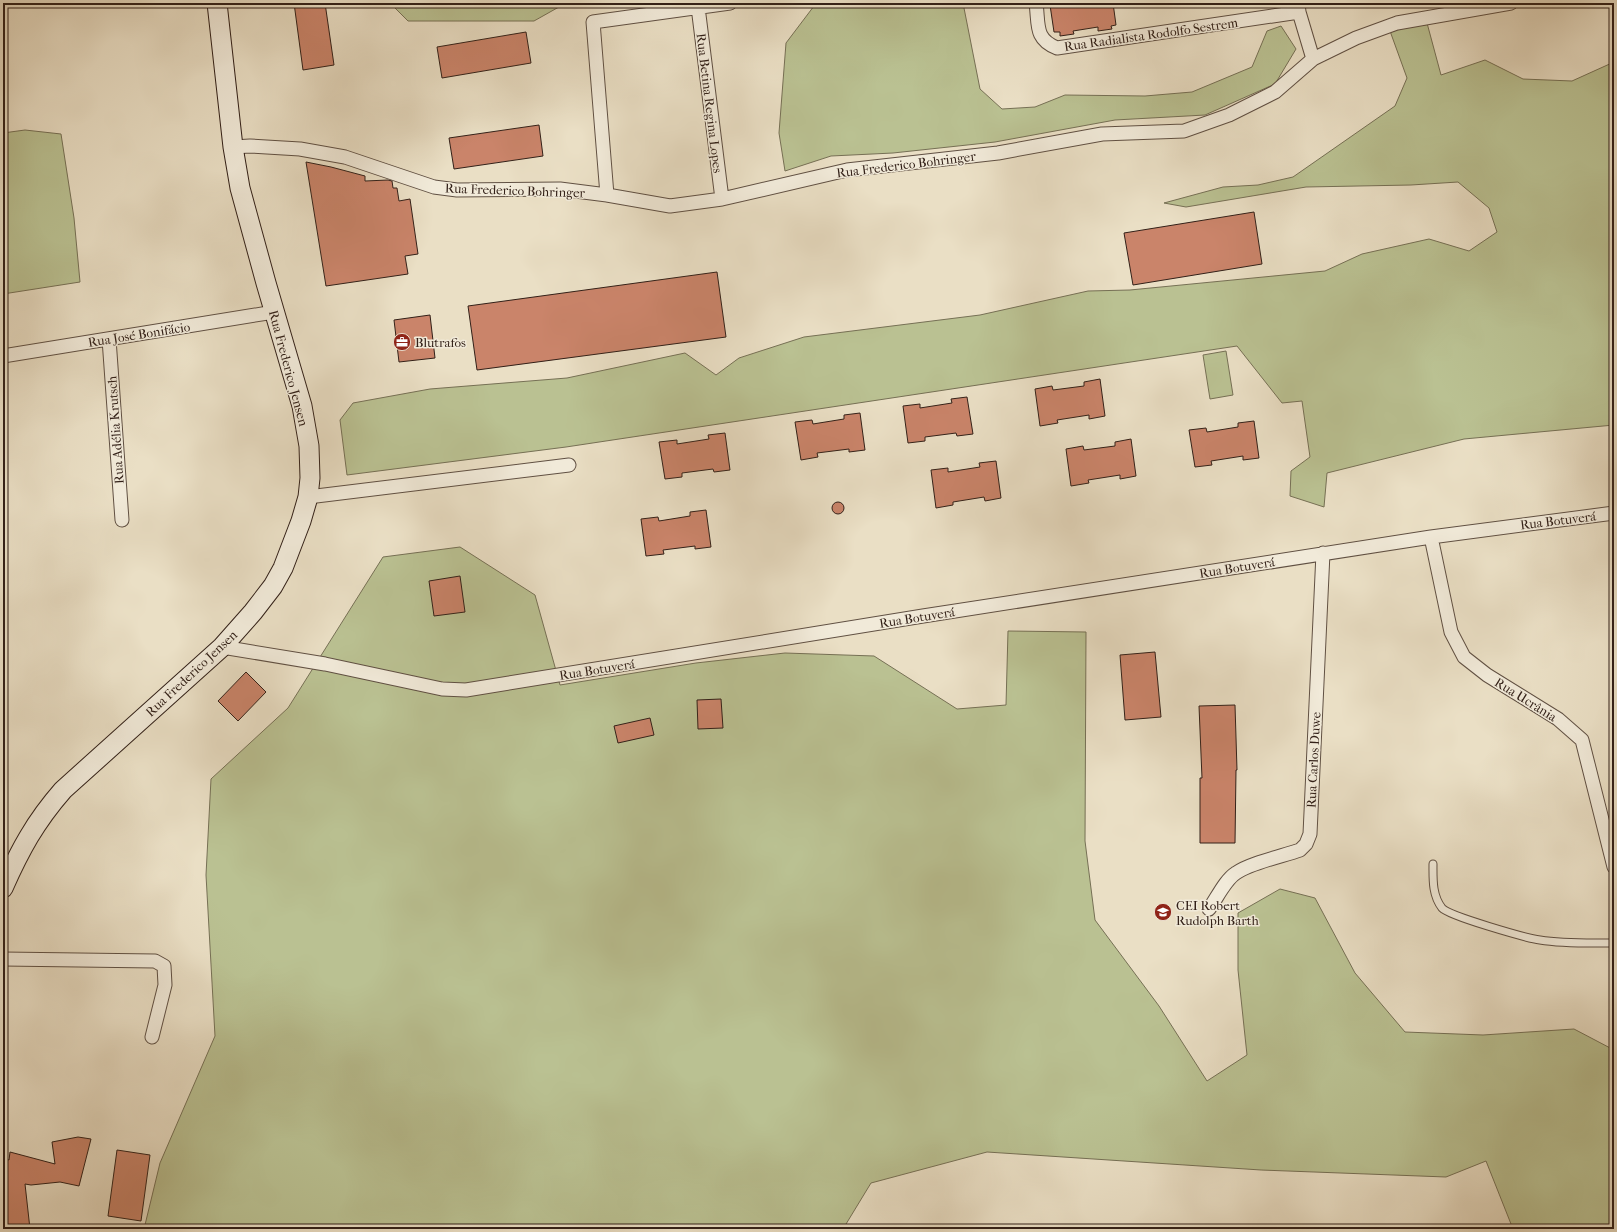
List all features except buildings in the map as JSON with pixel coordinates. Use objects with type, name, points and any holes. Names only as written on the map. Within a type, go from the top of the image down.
[{"type":"main road","name":"Rua Frederico Jensen","points":[[3,888],[22,846],[33,828],[63,790],[222,647],[253,612],[273,586],[283,568],[308,498],[310,478],[309,446],[302,406],[274,312],[240,188],[232,147],[217,3]]},
{"type":"street","points":[[607,195],[593,22],[730,3]]},
{"type":"street","name":"Rua Radialista Rodolfo Sestrem","points":[[1036,3],[1040,35],[1048,44],[1057,48],[1298,8]]},
{"type":"street","name":"Rua Frederico Bohringer","points":[[232,147],[250,146],[300,149],[345,157],[434,187],[457,190],[560,190],[607,195],[670,206],[722,199],[847,170],[998,153],[1102,134],[1184,131],[1229,115],[1275,92],[1313,58],[1356,38],[1397,23],[1511,3]]},
{"type":"street","name":"Rua Betina Regina Lopes","points":[[698,7],[722,199]]},
{"type":"street","points":[[1298,8],[1313,58]]},
{"type":"street","name":"Rua José Bonifácio","points":[[3,356],[274,312]]},
{"type":"street","name":"Rua Adélia Krutsch","points":[[109,339],[122,520]]},
{"type":"street","points":[[308,498],[569,465]]},
{"type":"street","name":"Rua Botuverá","points":[[222,647],[325,664],[442,689],[466,690],[1323,553],[1614,513]]},
{"type":"street","name":"Rua Ucrânia","points":[[1431,537],[1451,632],[1464,657],[1487,675],[1558,719],[1582,740],[1614,868]]},
{"type":"street","name":"Rua Carlos Duwe","points":[[1209,909],[1236,873],[1245,868],[1300,850],[1306,844],[1310,834],[1323,553]]},
{"type":"street","points":[[3,959],[155,961],[164,966],[165,979],[152,1037]]},
{"type":"lane","points":[[1434,864],[1433,882],[1436,899],[1443,910],[1463,919],[1540,940],[1579,943],[1614,943]]},
{"type":"green space","points":[[390,3],[566,3],[534,21],[408,21]]},
{"type":"green space","points":[[814,3],[963,3],[980,89],[1002,109],[1035,107],[1065,95],[1145,96],[1192,92],[1252,67],[1267,31],[1281,26],[1296,49],[1275,84],[1205,115],[1115,120],[995,142],[893,153],[831,156],[785,171],[779,133],[786,43],[814,6]]},
{"type":"green space","points":[[1427,23],[1441,75],[1485,60],[1523,79],[1572,81],[1614,62],[1614,425],[1464,439],[1327,473],[1324,507],[1290,496],[1291,471],[1310,457],[1302,401],[1282,403],[1237,346],[566,447],[347,475],[340,420],[353,403],[430,389],[567,378],[685,353],[716,375],[739,358],[804,337],[980,315],[1088,291],[1130,290],[1325,271],[1362,254],[1429,239],[1469,251],[1497,232],[1489,208],[1458,182],[1411,185],[1306,187],[1186,207],[1164,203],[1223,187],[1258,185],[1293,177],[1395,106],[1407,78],[1390,31]]},
{"type":"green space","points":[[25,130],[61,134],[74,218],[80,282],[3,294],[3,133]]},
{"type":"green space","points":[[1226,351],[1233,395],[1210,399],[1203,355]]},
{"type":"green space","points":[[460,547],[535,595],[560,685],[696,663],[785,653],[874,656],[957,709],[1006,705],[1008,631],[1086,632],[1085,841],[1095,920],[1159,1006],[1207,1081],[1247,1055],[1238,970],[1238,913],[1280,889],[1315,898],[1355,973],[1405,1032],[1483,1035],[1574,1029],[1614,1050],[1614,1229],[1513,1229],[1486,1161],[1446,1177],[1261,1170],[987,1152],[871,1183],[843,1229],[144,1229],[160,1163],[215,1036],[206,875],[211,779],[288,708],[383,557]]},
{"type":"place","name":"Blutrafos","points":[[402,342]]},
{"type":"place","name":"CEI Robert Rudolph Barth","points":[[1163,912]]}]
